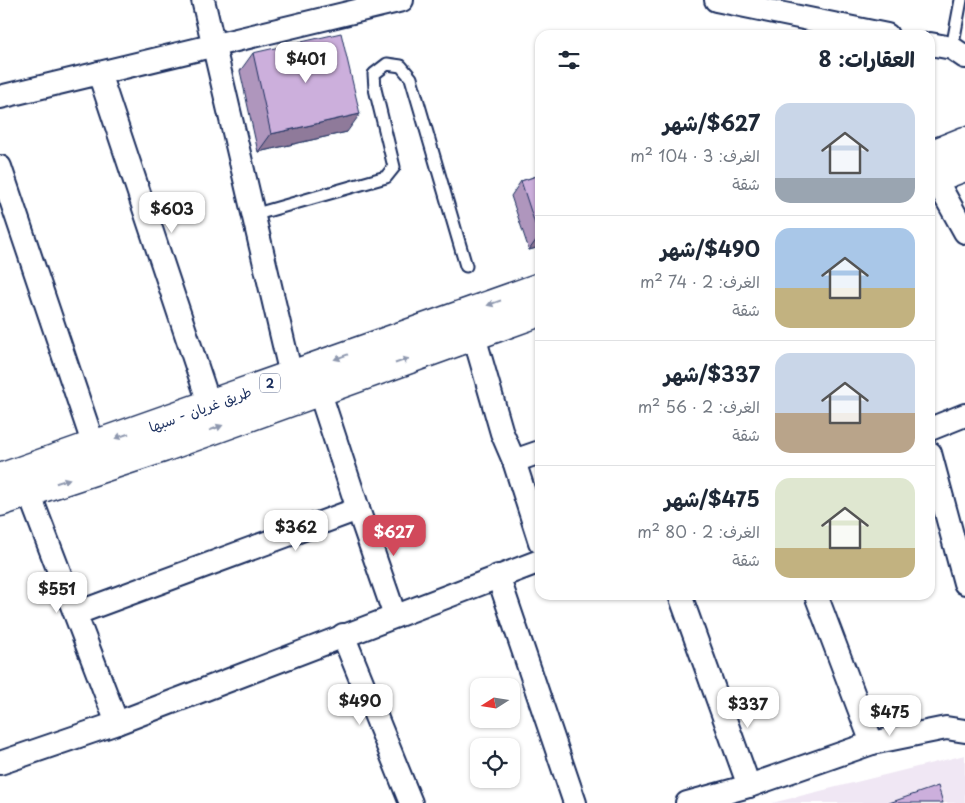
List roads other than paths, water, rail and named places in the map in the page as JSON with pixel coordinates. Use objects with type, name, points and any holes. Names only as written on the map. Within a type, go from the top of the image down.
[{"type":"highway","points":[[935,168],[965,141]]},
{"type":"highway","points":[[935,171],[965,167]]},
{"type":"highway","name":"طريق غريان - سبها","points":[[0,478],[210,406],[291,375],[535,289]]},
{"type":"highway","name":"طريق غريان - سبها","points":[[0,502],[163,448],[319,390],[535,314]]},
{"type":"street","points":[[203,0],[212,47],[291,375]]},
{"type":"street","points":[[0,97],[402,0]]},
{"type":"street","points":[[716,0],[863,30]]},
{"type":"street","points":[[935,46],[958,53]]},
{"type":"street","points":[[99,73],[210,406]]},
{"type":"street","points":[[0,167],[94,446]]},
{"type":"street","points":[[935,177],[965,232]]},
{"type":"street","points":[[474,336],[502,433],[514,461],[535,526]]},
{"type":"street","points":[[319,390],[395,616]]},
{"type":"street","points":[[935,427],[965,415]]},
{"type":"street","points":[[514,461],[535,454]]},
{"type":"street","points":[[935,472],[965,583]]},
{"type":"street","points":[[29,492],[77,613],[117,723]]},
{"type":"street","points":[[77,613],[358,509]]},
{"type":"street","points":[[0,763],[117,723],[535,563]]},
{"type":"street","points":[[498,576],[575,803]]},
{"type":"street","points":[[682,600],[749,786]]},
{"type":"street","points":[[818,600],[872,743]]},
{"type":"street","points":[[343,635],[411,803]]},
{"type":"street","points":[[687,803],[749,786],[872,743],[946,728],[965,731]]},
{"type":"lane","points":[[958,53],[961,0]]},
{"type":"lane","points":[[252,215],[386,177],[394,167],[375,89],[374,74],[387,64],[401,66],[411,78],[466,266]]}]
